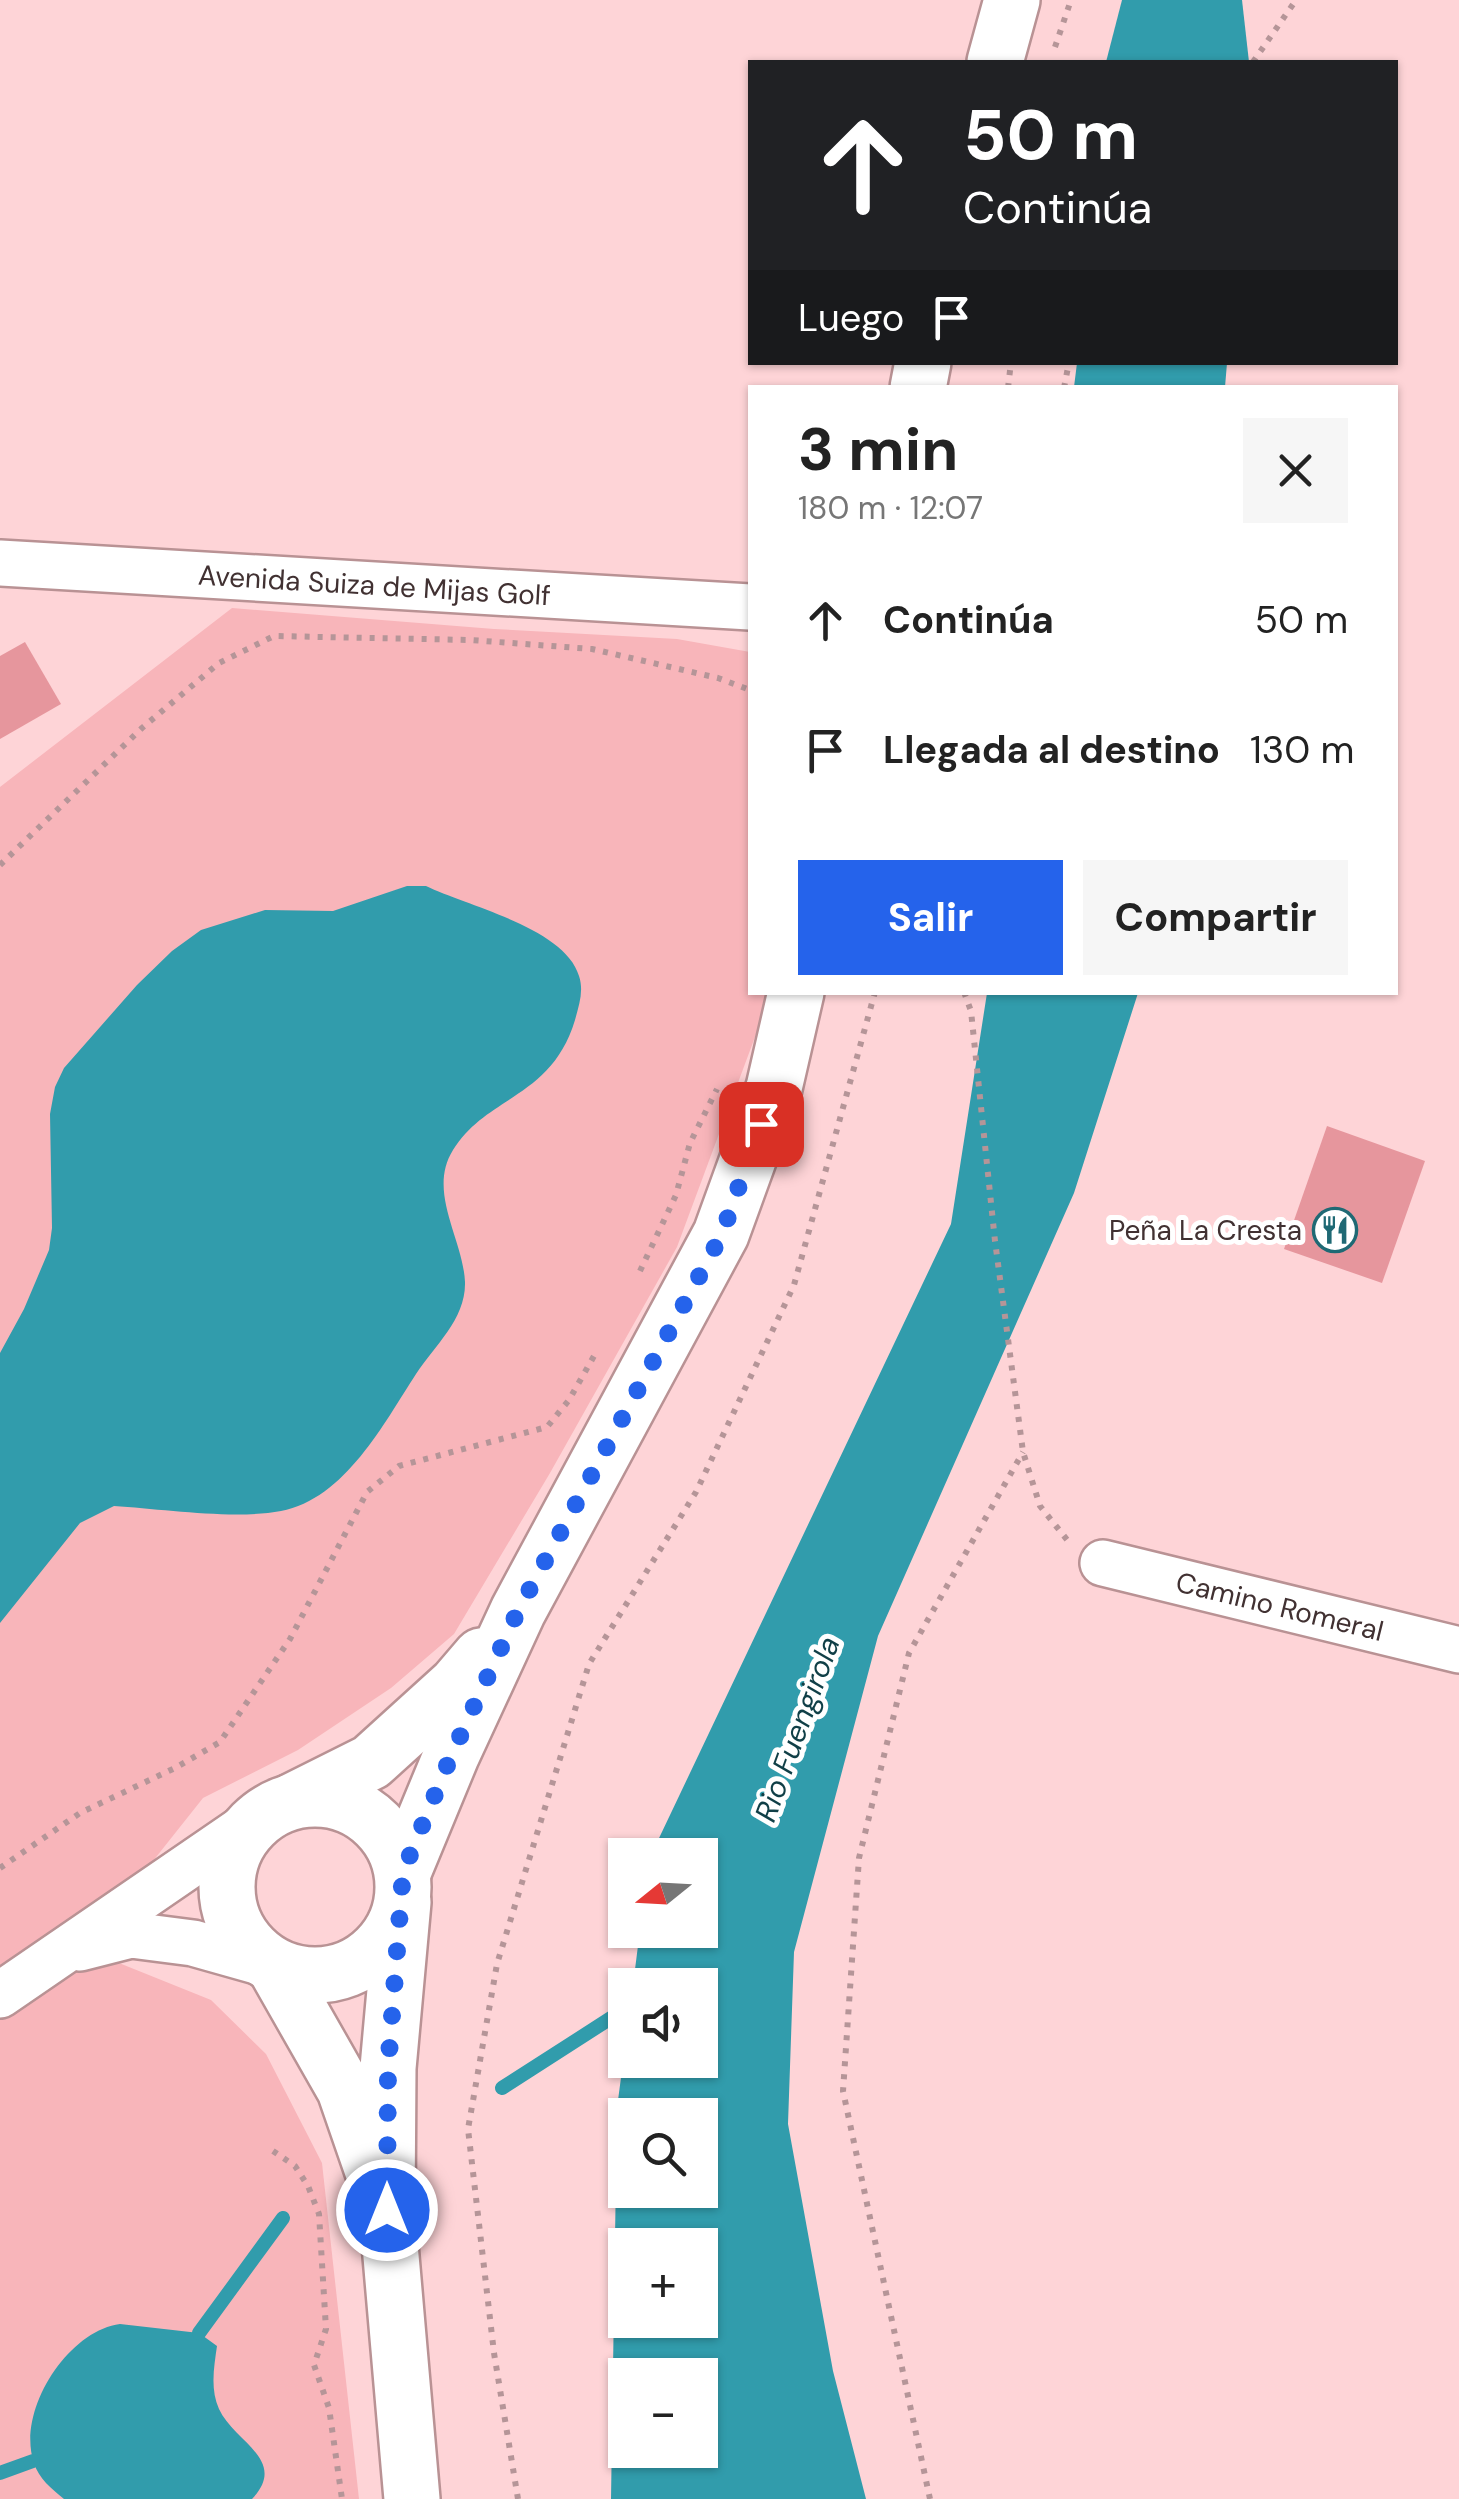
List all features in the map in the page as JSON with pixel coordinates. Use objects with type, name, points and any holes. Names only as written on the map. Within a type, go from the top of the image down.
[{"type":"street","points":[[995,60],[1012,0]]},
{"type":"street","name":"Avenida Suiza de Mijas Golf","points":[[0,564],[748,607]]},
{"type":"street","points":[[59,1954],[131,1935],[193,1943],[294,1974],[323,1976],[351,1969],[376,1952],[393,1930],[403,1887],[451,1756],[518,1611],[722,1234],[774,1088],[795,995]]},
{"type":"street","name":"Camino Romeral","points":[[1103,1563],[1459,1650]]},
{"type":"street","points":[[0,1995],[280,1806],[370,1762],[457,1684],[518,1611]]},
{"type":"street","points":[[387,2210],[345,2090],[271,1966],[245,1942],[231,1916],[226,1887],[231,1858],[245,1833],[280,1806],[322,1799],[350,1806],[375,1822],[393,1845],[403,1887],[388,2068],[387,2210],[412,2499]]},
{"type":"path","points":[[1051,58],[1071,0]]},
{"type":"path","points":[[1254,60],[1296,0]]},
{"type":"path","points":[[0,865],[142,728],[220,663],[274,636],[471,640],[592,649],[718,678],[748,689]]},
{"type":"path","points":[[518,2499],[494,2353],[468,2129],[497,1964],[590,1664],[696,1492],[794,1285],[874,995]]},
{"type":"path","points":[[965,995],[972,1011],[1023,1452],[1040,1506],[1064,1538],[1103,1563]]},
{"type":"path","points":[[636,1279],[676,1196],[690,1143],[720,1083]]},
{"type":"path","points":[[0,1868],[80,1813],[220,1742],[290,1639],[367,1492],[399,1466],[547,1427],[569,1400],[602,1340]]},
{"type":"path","points":[[930,2499],[843,2091],[859,1858],[909,1654],[1023,1452]]},
{"type":"path","points":[[273,2151],[296,2166],[319,2214],[326,2329],[314,2365],[328,2408],[342,2499]]},
{"type":"shaded area","points":[[232,608],[677,639],[748,652],[748,995],[769,995],[677,1247],[454,1634],[391,1688],[298,1750],[203,1798],[149,1866],[104,1898],[119,1963],[211,2000],[266,2054],[322,2163],[359,2499],[0,2499],[0,787]]},
{"type":"water","points":[[1122,0],[1242,0],[1249,60],[1107,60]]},
{"type":"water","points":[[1077,365],[1227,365],[1225,385],[1074,385]]},
{"type":"water","points":[[407,886],[426,886],[535,932],[570,959],[581,987],[575,1020],[551,1066],[467,1132],[446,1166],[445,1199],[465,1282],[455,1320],[376,1436],[325,1491],[304,1504],[262,1513],[114,1506],[80,1523],[0,1623],[0,1353],[49,1250],[50,1114],[55,1087],[64,1068],[137,985],[201,930],[265,910],[333,911]]},
{"type":"water","name":"Rio Fuengirola","points":[[987,995],[1137,995],[1074,1193],[878,1636],[794,1952],[788,2124],[833,2371],[866,2499],[611,2499],[611,2468],[718,2468],[718,2358],[613,2358],[613,2338],[718,2338],[718,2228],[615,2228],[615,2208],[718,2208],[718,2098],[618,2098],[621,2078],[718,2078],[718,1968],[635,1968],[638,1948],[718,1948],[718,1838],[659,1838],[951,1224]]},
{"type":"water","points":[[120,2324],[199,2333],[217,2346],[214,2386],[219,2409],[255,2452],[265,2473],[252,2499],[64,2499],[42,2479],[30,2443],[39,2398],[50,2377],[82,2342],[100,2330]]},
{"type":"building","points":[[25,642],[61,704],[0,739],[0,656]]},
{"type":"building","points":[[1327,1126],[1425,1161],[1382,1283],[1284,1249]]},
{"type":"waterway","points":[[502,2088],[608,2020]]},
{"type":"waterway","points":[[199,2333],[283,2218]]},
{"type":"waterway","points":[[0,2473],[33,2461]]},
{"type":"place","name":"Peña La Cresta","points":[[1335,1230]]},
{"type":"route","points":[[387,2210],[388,2068],[403,1872],[518,1611],[722,1234],[761,1124]]}]
